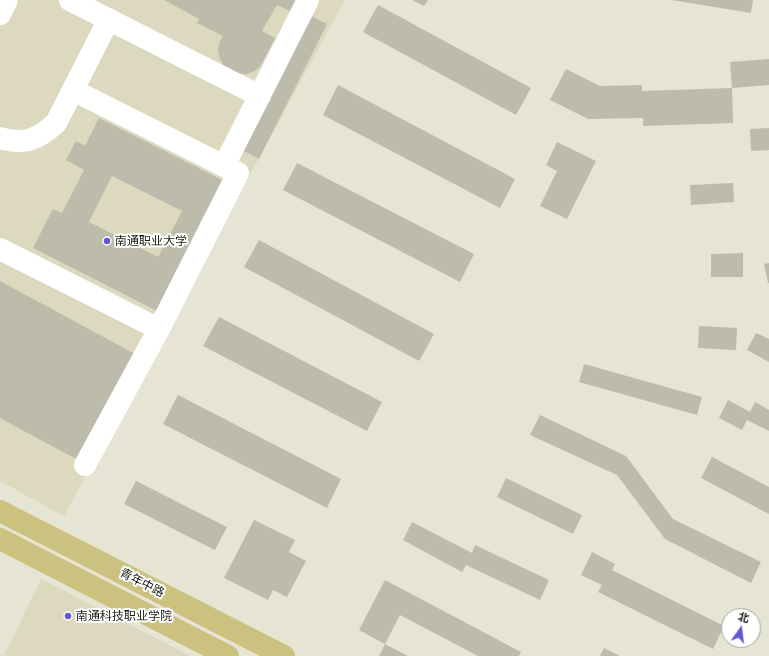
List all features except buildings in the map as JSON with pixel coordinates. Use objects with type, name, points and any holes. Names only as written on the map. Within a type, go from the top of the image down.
[{"type":"main road","name":"青年中路","points":[[0,511],[284,656]]},
{"type":"main road","points":[[0,539],[228,656]]},
{"type":"lane","points":[[0,14],[7,0]]},
{"type":"lane","points":[[71,0],[260,96]]},
{"type":"lane","points":[[224,166],[308,0]]},
{"type":"lane","points":[[0,138],[11,141],[28,140],[44,134],[56,123],[109,19]]},
{"type":"lane","points":[[73,90],[238,173],[158,329],[85,465]]},
{"type":"lane","points":[[0,249],[158,329]]},
{"type":"shaded area","name":"南通职业大学","points":[[0,0],[345,0],[64,516],[0,481]]},
{"type":"shaded area","name":"南通科技职业学院","points":[[41,579],[190,656],[4,656]]},
{"type":"place","name":"南通职业大学","points":[[107,241]]},
{"type":"place","name":"南通科技职业学院","points":[[68,616]]}]
